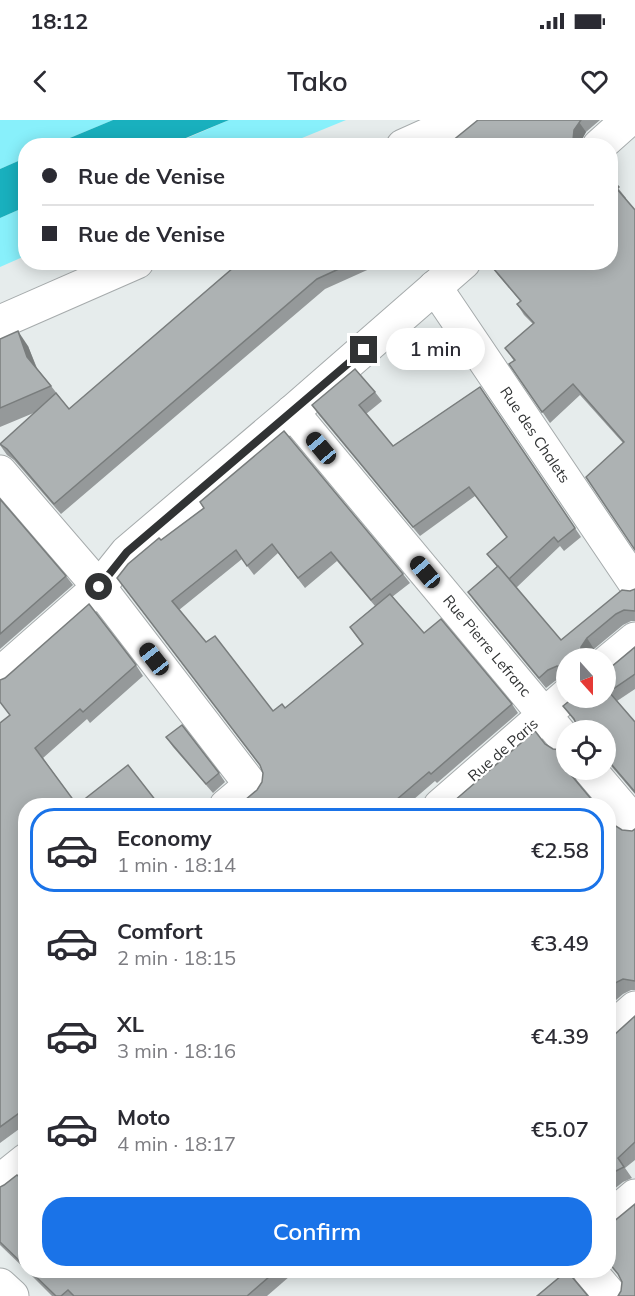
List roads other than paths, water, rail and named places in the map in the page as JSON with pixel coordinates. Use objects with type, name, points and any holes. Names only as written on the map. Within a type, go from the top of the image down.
[{"type":"street","points":[[421,138],[461,120]]},
{"type":"street","points":[[608,138],[628,120]]},
{"type":"street","points":[[0,322],[118,270]]},
{"type":"street","points":[[0,674],[99,587],[127,552],[455,270]]},
{"type":"street","name":"Rue des Chalets","points":[[435,287],[635,584]]},
{"type":"street","name":"Rue Pierre Lefranc","points":[[292,412],[555,705],[560,720]]},
{"type":"street","points":[[0,472],[99,587],[251,785],[236,798]]},
{"type":"street","points":[[616,655],[635,639]]},
{"type":"street","name":"Rue de Paris","points":[[449,798],[555,705]]},
{"type":"street","points":[[598,780],[614,798]]},
{"type":"street","points":[[616,801],[635,823]]},
{"type":"street","points":[[616,1025],[635,1008]]},
{"type":"street","points":[[0,1181],[18,1166]]},
{"type":"street","points":[[616,1212],[635,1196]]},
{"type":"street","points":[[596,1278],[611,1296]]},
{"type":"street","points":[[0,1285],[12,1296]]}]
